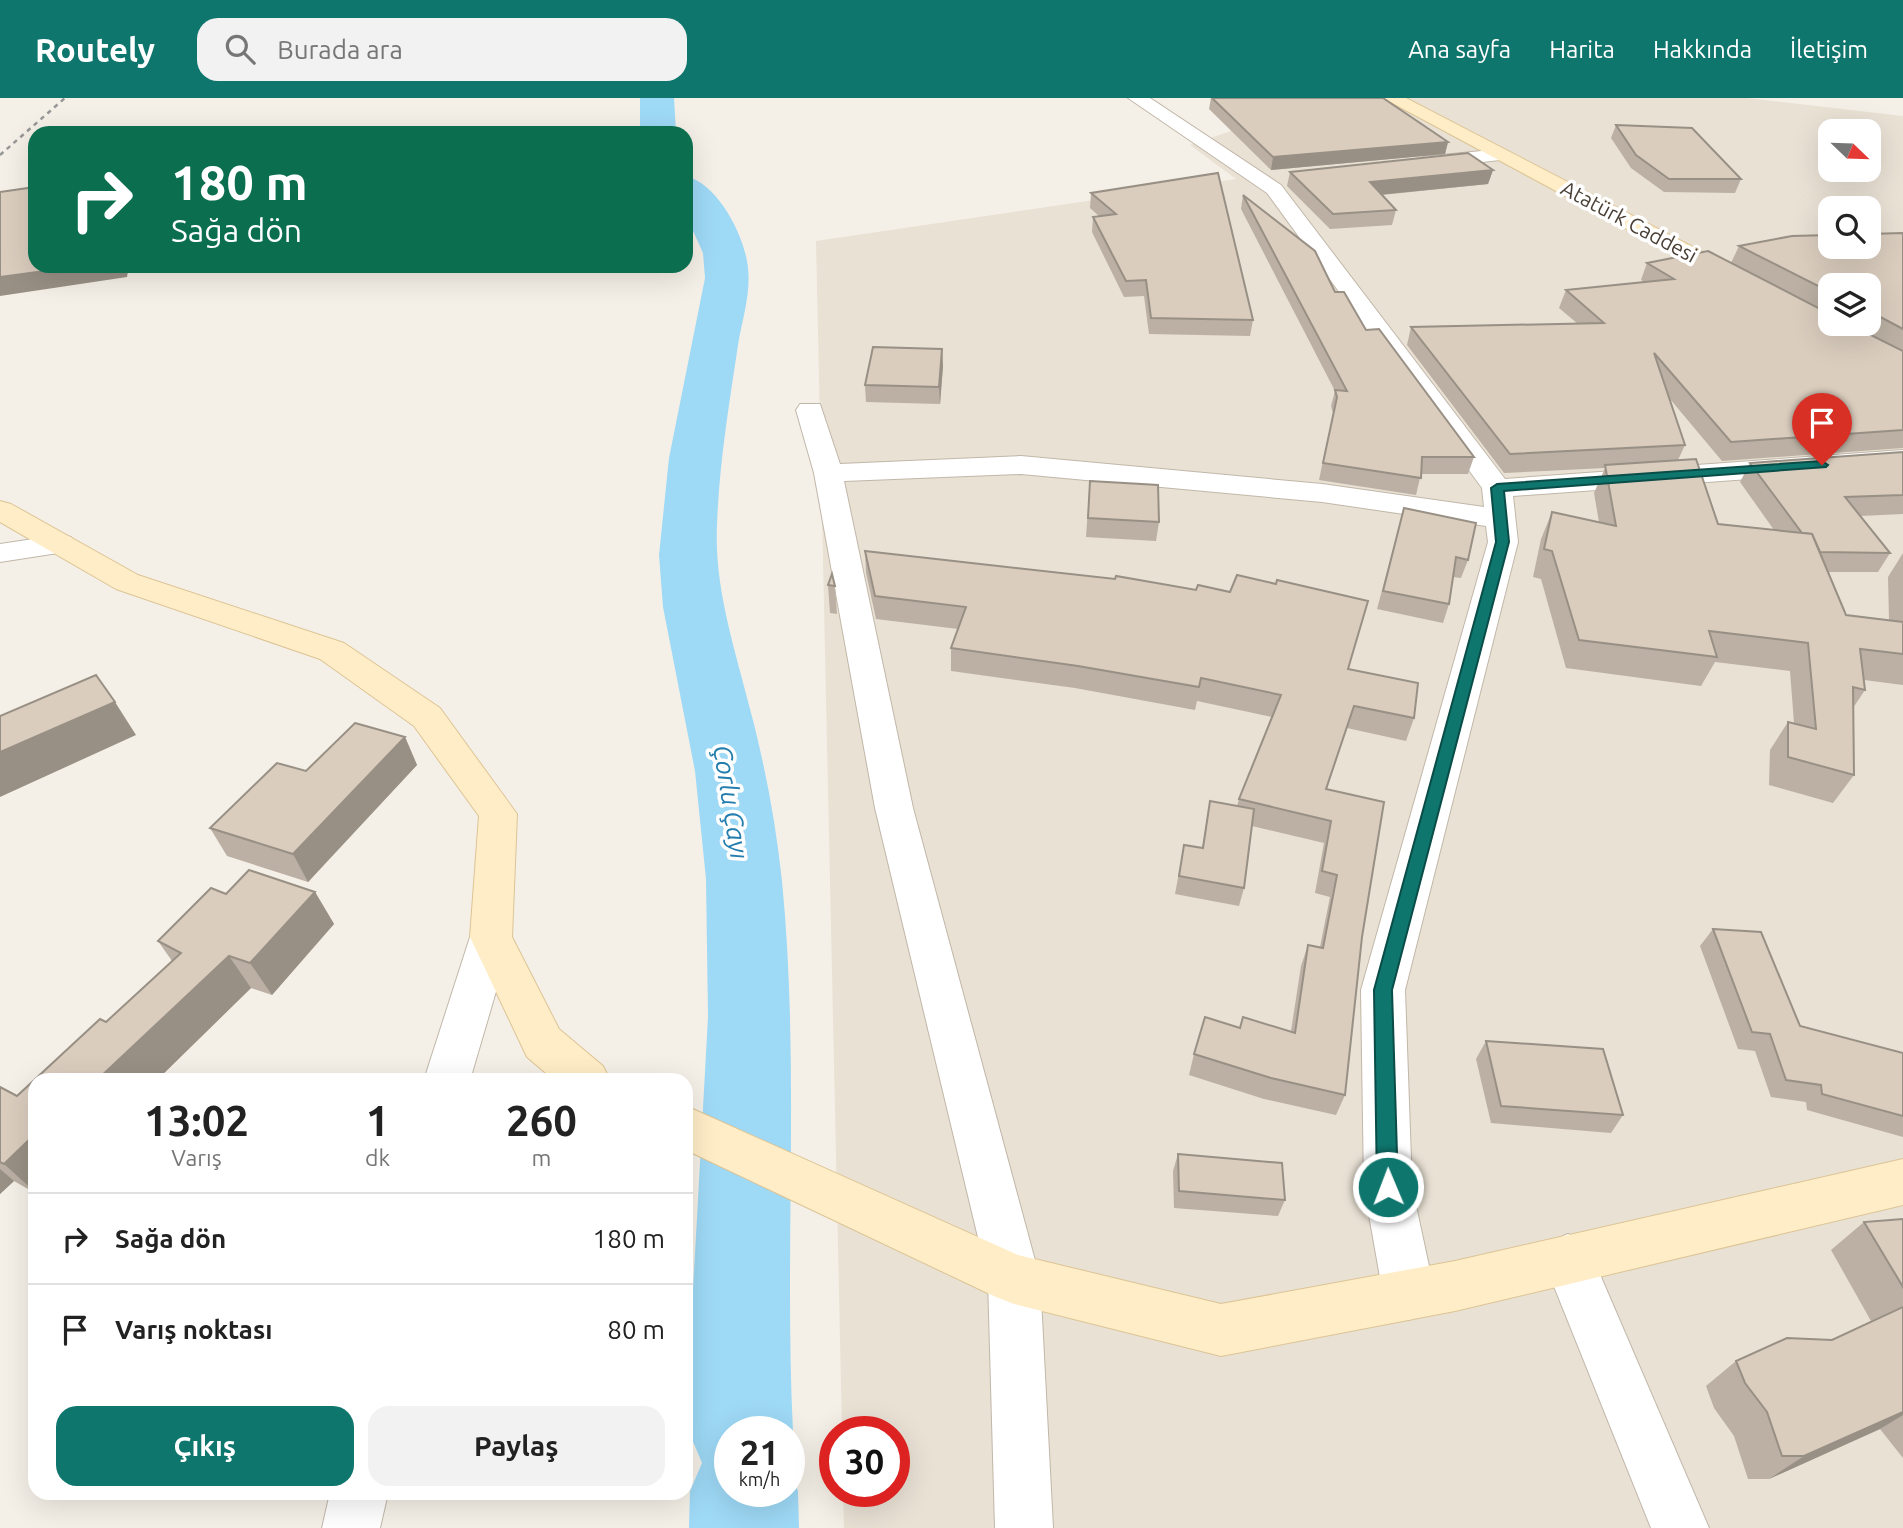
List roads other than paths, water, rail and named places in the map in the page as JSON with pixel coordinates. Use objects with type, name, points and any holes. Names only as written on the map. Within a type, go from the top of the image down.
[{"type":"street","points":[[1137,98],[1274,178],[1274,189],[1499,503],[1503,542],[1383,990],[1388,1187],[1409,1294]]},
{"type":"street","name":"Atatürk Caddesi","points":[[1392,98],[1757,289]]},
{"type":"street","points":[[1408,165],[1501,155]]},
{"type":"street","points":[[810,410],[828,473],[894,808],[1014,1279],[1024,1528]]},
{"type":"street","points":[[828,473],[1021,465],[1322,493],[1452,512],[1499,503],[1903,459]]},
{"type":"street","points":[[0,510],[127,582],[332,651],[427,717],[498,814],[491,937],[449,1073]]},
{"type":"street","points":[[0,553],[60,544]]},
{"type":"street","points":[[491,937],[543,1043],[579,1073]]},
{"type":"street","points":[[693,1130],[1014,1279],[1221,1329],[1409,1294],[1903,1182]]},
{"type":"street","points":[[1568,1259],[1680,1528]]},
{"type":"street","points":[[351,1528],[357,1500]]},
{"type":"waterway","name":"Çorlu Çayı","points":[[657,98],[658,126]]},
{"type":"waterway","name":"Çorlu Çayı","points":[[693,197],[715,230],[727,266],[725,294],[695,458],[688,555],[699,633],[723,735],[744,879],[749,1017],[740,1294],[741,1416]]},
{"type":"waterway","name":"Çorlu Çayı","points":[[744,1507],[744,1528]]},
{"type":"railway","points":[[33,126],[65,98]]},
{"type":"railway","points":[[0,155],[28,130]]}]
